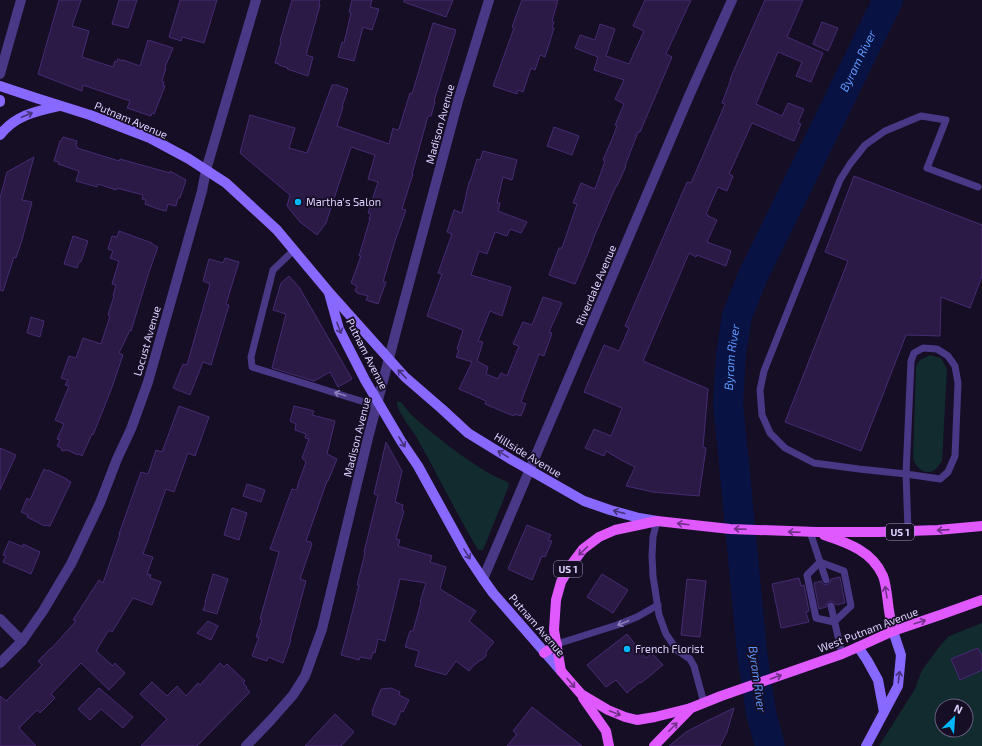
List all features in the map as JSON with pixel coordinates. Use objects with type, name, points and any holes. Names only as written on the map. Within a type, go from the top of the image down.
[{"type":"main road","name":"Hillside Avenue","points":[[657,521],[709,527],[814,532]]},
{"type":"main road","name":"Putnam Avenue","points":[[657,521],[615,530],[599,537],[583,549],[570,565],[561,582],[556,600],[554,630],[561,671],[581,694],[608,710],[624,717],[637,720],[691,708],[708,701]]},
{"type":"main road","name":"US 1","points":[[814,532],[938,530],[982,526]]},
{"type":"main road","points":[[814,532],[848,544],[864,552],[875,562],[883,576],[893,631]]},
{"type":"main road","name":"West Putnam Avenue","points":[[708,701],[842,654],[893,631],[982,600]]},
{"type":"main road","points":[[544,652],[557,644]]},
{"type":"main road","points":[[581,694],[606,732],[609,746]]},
{"type":"main road","points":[[654,746],[691,708]]},
{"type":"street","points":[[0,74],[21,0]]},
{"type":"street","name":"Locust Avenue","points":[[0,663],[22,641],[43,611],[71,564],[100,503],[131,429],[150,374],[202,191],[206,170],[256,0]]},
{"type":"street","name":"Madison Avenue","points":[[246,746],[293,695],[305,676],[322,629],[377,404],[458,101],[489,0]]},
{"type":"street","name":"Riverdale Avenue","points":[[483,579],[686,103],[732,0]]},
{"type":"street","name":"Putnam Avenue","points":[[0,86],[108,121],[150,138],[189,159],[226,183],[277,230],[328,291],[338,329],[377,404],[418,466],[461,545],[493,593],[561,671]]},
{"type":"street","points":[[0,135],[5,129],[20,118],[32,112],[61,106]]},
{"type":"street","name":"Hillside Avenue","points":[[328,291],[405,377],[468,433],[584,501],[639,518],[657,521]]},
{"type":"street","points":[[0,619],[22,641]]},
{"type":"street","points":[[866,746],[898,686],[901,655],[893,631]]},
{"type":"street","points":[[858,648],[867,660],[878,680],[884,712]]},
{"type":"lane","points":[[908,531],[906,474],[910,361],[914,353],[923,348],[937,349],[948,356],[955,366],[958,382],[955,456],[948,472],[940,479],[906,474],[814,463],[785,448],[770,433],[762,415],[760,390],[764,371],[840,180],[850,164],[866,145],[884,131],[921,116],[946,120],[927,168],[978,187]]},
{"type":"lane","points":[[294,250],[273,270],[251,358],[252,367],[377,404]]},
{"type":"lane","points":[[657,521],[653,537],[652,556],[653,576],[659,615],[666,634],[677,650],[690,659],[694,666],[708,701]]},
{"type":"lane","points":[[814,532],[820,562],[826,580]]},
{"type":"lane","points":[[820,562],[844,571],[851,606],[834,622]]},
{"type":"lane","points":[[820,562],[807,575],[816,618],[834,622]]},
{"type":"lane","points":[[557,644],[617,625],[637,617],[658,605]]},
{"type":"lane","points":[[831,606],[842,654]]},
{"type":"green space","points":[[930,355],[941,358],[947,369],[942,461],[933,471],[926,472],[918,467],[913,458],[916,366],[920,360]]},
{"type":"green space","points":[[397,402],[401,402],[417,420],[442,441],[490,474],[509,483],[483,550],[478,550],[416,436],[401,414]]},
{"type":"green space","points":[[982,623],[982,746],[879,746],[915,689],[922,670],[949,636]]},
{"type":"building","points":[[59,0],[81,0],[72,26],[89,31],[82,57],[113,67],[115,61],[117,62],[118,59],[140,66],[148,40],[173,48],[165,67],[162,81],[164,82],[163,86],[165,86],[154,114],[152,113],[151,116],[127,108],[130,101],[83,85],[82,91],[38,74]]},
{"type":"building","points":[[119,0],[137,0],[128,28],[112,24]]},
{"type":"building","points":[[180,0],[217,0],[204,43],[182,37],[181,41],[169,37]]},
{"type":"building","points":[[292,0],[320,0],[320,5],[306,55],[313,57],[308,76],[275,63]]},
{"type":"building","points":[[352,0],[372,0],[370,7],[379,9],[372,30],[363,27],[354,61],[338,57],[342,42],[344,43],[351,13],[349,12]]},
{"type":"building","points":[[404,0],[453,0],[446,17],[404,2]]},
{"type":"building","points":[[522,0],[558,0],[552,21],[554,22],[552,27],[554,28],[545,57],[540,55],[535,70],[531,68],[523,92],[518,90],[517,94],[493,86],[514,28],[512,27]]},
{"type":"building","points":[[645,0],[691,0],[666,54],[672,57],[640,132],[638,132],[626,166],[616,186],[575,284],[549,275],[559,248],[562,248],[577,204],[573,203],[581,183],[595,189],[605,161],[603,160],[624,104],[615,99],[624,80],[594,70],[598,57],[575,48],[580,35],[595,40],[600,24],[615,29],[606,56],[629,64],[644,31],[633,26]]},
{"type":"building","points":[[765,0],[803,0],[787,37],[823,53],[811,82],[796,76],[802,62],[778,52],[756,104],[782,116],[788,103],[804,109],[798,123],[801,124],[794,141],[752,123],[729,174],[733,176],[727,191],[718,187],[706,214],[717,220],[707,242],[731,251],[726,266],[697,255],[696,257],[689,253],[643,361],[708,389],[703,447],[706,448],[699,496],[653,492],[626,486],[635,467],[606,451],[604,456],[585,448],[594,429],[611,436],[622,408],[584,392],[604,345],[619,351],[629,328],[625,326],[687,182],[691,183],[704,153],[725,104],[722,103],[730,79]]},
{"type":"building","points":[[822,22],[838,28],[828,51],[813,44]]},
{"type":"building","points":[[433,23],[456,30],[434,101],[431,116],[428,116],[402,209],[406,210],[395,241],[383,282],[386,282],[378,304],[366,300],[368,296],[357,293],[355,291],[357,286],[351,283],[361,256],[359,256],[371,214],[368,213],[378,182],[368,179],[375,155],[351,147],[326,223],[317,235],[300,222],[287,206],[290,195],[240,153],[250,115],[295,128],[289,148],[307,153],[332,85],[337,85],[348,89],[337,126],[389,144],[393,128],[397,130],[399,129],[410,93],[412,94]]},
{"type":"building","points":[[554,127],[579,136],[572,155],[547,146]]},
{"type":"building","points":[[63,137],[77,141],[77,148],[119,161],[120,159],[170,173],[170,171],[186,180],[176,206],[168,204],[166,211],[158,209],[145,204],[146,200],[142,199],[143,195],[117,188],[116,190],[98,184],[97,187],[76,181],[79,171],[58,164],[59,162],[54,161],[60,141]]},
{"type":"building","points":[[483,151],[517,160],[512,180],[503,177],[497,203],[500,203],[498,211],[527,222],[521,233],[510,229],[507,236],[495,232],[487,254],[479,251],[471,275],[511,287],[502,316],[490,311],[478,341],[483,342],[477,361],[488,367],[486,374],[498,379],[501,373],[507,376],[519,346],[513,344],[523,322],[532,325],[543,297],[562,303],[549,332],[552,333],[544,356],[539,354],[521,402],[526,404],[521,416],[515,414],[514,416],[485,404],[486,401],[459,389],[472,362],[456,357],[463,330],[427,316],[442,274],[438,273],[452,234],[447,232],[454,210],[462,213],[469,182],[477,159],[480,160]]},
{"type":"building","points":[[34,157],[22,200],[32,202],[22,240],[16,258],[14,257],[3,291],[0,290],[0,198],[7,172]]},
{"type":"building","points":[[854,176],[982,225],[982,276],[970,308],[941,297],[940,336],[906,335],[861,451],[785,422],[848,261],[825,252]]},
{"type":"building","points":[[119,231],[152,243],[158,247],[131,331],[130,330],[119,353],[123,355],[111,390],[93,435],[92,434],[82,456],[67,450],[62,451],[61,448],[57,446],[60,440],[57,439],[64,424],[55,420],[69,386],[65,385],[68,380],[61,378],[69,356],[76,358],[83,338],[101,344],[110,316],[108,315],[116,285],[112,284],[119,261],[110,258],[113,251],[108,249],[112,236],[117,237]]},
{"type":"building","points":[[73,236],[88,241],[81,262],[79,262],[77,268],[64,264]]},
{"type":"building","points":[[225,258],[239,262],[226,304],[229,305],[211,365],[203,362],[190,395],[173,388],[183,364],[187,365],[210,284],[203,281],[209,259],[223,263]]},
{"type":"building","points":[[289,276],[299,287],[352,379],[338,387],[330,372],[314,381],[272,368],[286,314],[273,310],[281,283]]},
{"type":"building","points":[[31,317],[44,321],[40,337],[27,333]]},
{"type":"building","points":[[179,406],[209,417],[195,456],[188,453],[174,492],[166,489],[143,554],[153,557],[147,574],[151,575],[150,578],[161,582],[152,605],[133,598],[112,632],[109,630],[96,651],[113,666],[115,663],[125,673],[109,690],[81,663],[51,694],[55,698],[40,713],[37,710],[19,728],[36,746],[0,746],[0,696],[6,701],[42,665],[38,661],[76,621],[73,620],[99,580],[103,583],[141,472],[148,474],[156,450],[162,452]]},
{"type":"building","points":[[294,406],[314,411],[312,415],[335,421],[327,454],[337,459],[327,481],[306,541],[311,542],[312,544],[300,579],[306,581],[291,640],[283,663],[268,657],[267,661],[252,656],[259,637],[256,637],[262,620],[260,619],[279,552],[270,549],[292,489],[297,490],[306,462],[302,458],[309,439],[305,438],[306,434],[295,430],[296,424],[290,421]]},
{"type":"building","points":[[386,442],[402,471],[395,502],[403,505],[402,510],[404,511],[396,539],[400,540],[398,546],[432,556],[430,562],[446,567],[440,589],[476,611],[469,621],[494,642],[486,652],[486,656],[475,664],[469,671],[456,661],[446,675],[415,666],[419,651],[405,647],[410,631],[413,631],[426,583],[400,579],[385,641],[378,639],[375,653],[373,652],[371,659],[360,657],[359,660],[341,655],[359,585],[357,585],[378,495],[374,494]]},
{"type":"building","points":[[0,448],[16,455],[0,490]]},
{"type":"building","points":[[44,469],[71,482],[50,526],[45,526],[27,517],[28,515],[21,512],[27,498],[30,500]]},
{"type":"building","points":[[247,484],[265,490],[261,502],[243,496]]},
{"type":"building","points":[[232,508],[247,513],[239,540],[224,535]]},
{"type":"building","points":[[527,525],[551,535],[548,540],[552,541],[545,557],[542,556],[532,580],[508,569]]},
{"type":"building","points":[[9,541],[23,547],[23,544],[40,552],[31,574],[3,562],[6,556],[3,555]]},
{"type":"building","points":[[213,574],[228,579],[217,614],[203,610]]},
{"type":"building","points":[[602,574],[628,590],[613,613],[587,597]]},
{"type":"building","points":[[840,577],[845,603],[836,605],[834,602],[830,601],[827,603],[826,607],[819,609],[814,583],[821,581],[823,584],[827,585],[830,583],[831,579]]},
{"type":"building","points":[[799,578],[801,586],[804,585],[809,611],[806,612],[809,622],[781,628],[772,584]]},
{"type":"building","points":[[687,579],[706,581],[700,637],[681,635]]},
{"type":"building","points":[[208,621],[218,626],[211,640],[197,633]]},
{"type":"building","points":[[627,634],[646,658],[652,653],[663,665],[627,693],[616,680],[606,687],[587,665]]},
{"type":"building","points":[[978,648],[982,656],[982,670],[960,680],[951,659]]},
{"type":"building","points":[[220,663],[224,667],[227,664],[245,681],[243,683],[250,692],[197,746],[141,746],[167,719],[140,694],[152,682],[167,696],[177,686],[186,696],[198,683],[200,685]]},
{"type":"building","points":[[99,688],[133,717],[123,728],[101,709],[90,720],[78,709]]},
{"type":"building","points":[[391,688],[400,692],[399,695],[409,700],[403,712],[401,711],[395,725],[372,715],[372,711],[381,689]]},
{"type":"building","points":[[532,707],[582,746],[507,746],[517,734],[513,731]]},
{"type":"building","points":[[734,708],[727,732],[720,746],[669,746],[686,732]]},
{"type":"building","points":[[335,714],[354,732],[341,746],[305,746]]},
{"type":"waterway","name":"Byram River","points":[[770,746],[761,713],[752,652],[728,405],[731,354],[737,316],[752,278],[888,0]]},
{"type":"place","name":"Martha's Salon","points":[[298,202]]},
{"type":"place","name":"French Florist","points":[[627,649]]}]
